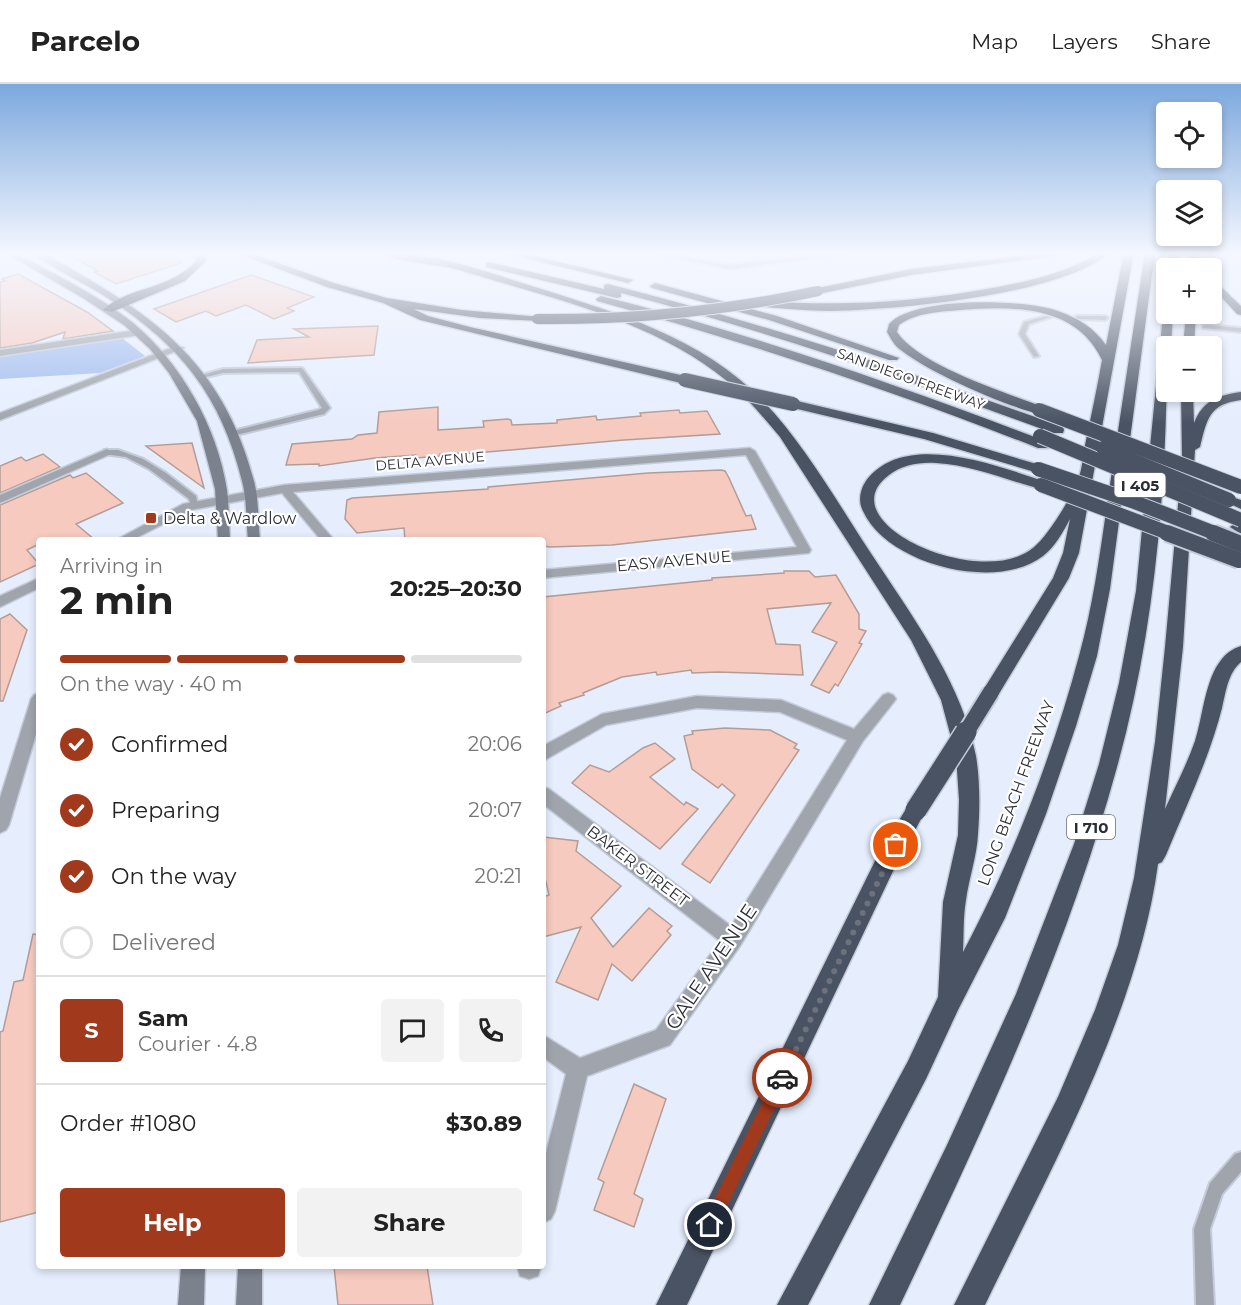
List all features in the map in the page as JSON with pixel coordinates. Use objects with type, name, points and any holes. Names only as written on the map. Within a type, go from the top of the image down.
[{"type":"highway","points":[[404,309],[424,318],[468,330],[928,436],[1038,469],[1132,501],[1241,544]]},
{"type":"highway","points":[[439,309],[479,315],[537,319],[627,319],[722,309]]},
{"type":"highway","points":[[595,309],[660,334],[705,359],[731,378],[759,404],[785,435],[918,638],[950,699],[966,756],[969,800],[968,835],[954,902],[949,1001]]},
{"type":"highway","name":"SAN DIEGO FREEWAY","points":[[634,309],[736,337],[1049,437],[1237,515]]},
{"type":"highway","points":[[660,309],[741,332],[896,383],[1049,437]]},
{"type":"highway","points":[[670,309],[709,319],[892,378],[1049,437]]},
{"type":"highway","name":"SAN DIEGO FREEWAY","points":[[688,309],[754,327],[896,372],[1237,515]]},
{"type":"highway","points":[[738,309],[828,335],[1039,410],[1241,488]]},
{"type":"highway","points":[[944,309],[914,314],[894,324],[893,338],[907,351],[936,366],[1039,410]]},
{"type":"highway","points":[[1034,309],[1062,317],[1083,327],[1099,342],[1108,360]]},
{"type":"highway","points":[[671,1305],[886,862],[1061,578],[1071,553],[1118,309]]},
{"type":"highway","name":"LONG BEACH FREEWAY","points":[[792,1305],[917,1070],[949,1001],[998,911],[1067,726],[1088,656],[1102,589],[1141,309]]},
{"type":"highway","name":"I 710","points":[[884,1305],[949,1172],[1019,1014],[1065,901],[1096,813],[1129,681],[1141,609],[1167,324]]},
{"type":"highway","points":[[1189,461],[1203,412],[1218,400],[1241,396]]},
{"type":"highway","points":[[971,1304],[1067,1106],[1107,1012],[1129,945],[1145,878],[1173,659],[1189,461],[1187,402]]},
{"type":"highway","points":[[1087,477],[1043,547],[1022,561],[1005,565],[968,566],[919,553],[893,539],[877,522],[868,506],[869,488],[880,473],[917,459],[960,461],[1041,485],[1143,522],[1240,561]]},
{"type":"highway","points":[[1145,878],[1204,742],[1220,679],[1227,664],[1241,652]]},
{"type":"main road","points":[[130,309],[179,348],[202,376],[226,415],[248,483],[254,537]]},
{"type":"main road","points":[[108,310],[160,355],[173,372],[202,421],[221,489],[224,537]]},
{"type":"main road","points":[[192,1305],[193,1269]]},
{"type":"main road","points":[[249,1305],[250,1269]]},
{"type":"street","points":[[0,353],[137,333]]},
{"type":"street","points":[[0,417],[179,348]]},
{"type":"street","name":"DELTA AVENUE","points":[[128,537],[194,505],[284,488],[750,451],[805,550]]},
{"type":"street","points":[[0,499],[107,452]]},
{"type":"street","points":[[284,488],[325,537]]},
{"type":"street","name":"EASY AVENUE","points":[[546,574],[805,550]]},
{"type":"street","points":[[0,602],[36,585]]},
{"type":"street","name":"GALE AVENUE","points":[[578,1069],[663,1038],[734,939],[857,737],[888,699]]},
{"type":"street","points":[[546,752],[602,720],[697,702],[781,706],[857,737]]},
{"type":"street","points":[[0,825],[36,708]]},
{"type":"street","points":[[0,773],[17,768]]},
{"type":"street","name":"BAKER STREET","points":[[546,796],[734,939]]},
{"type":"street","points":[[546,1048],[578,1069],[546,1199]]},
{"type":"lane","points":[[1078,317],[1105,318]]},
{"type":"lane","points":[[1036,356],[1022,334],[1026,323],[1048,318]]},
{"type":"lane","points":[[1204,327],[1241,330]]},
{"type":"lane","points":[[202,376],[223,371],[301,370],[326,408],[321,412],[232,434]]},
{"type":"lane","points":[[107,452],[117,450],[130,454],[186,492],[193,498],[194,505]]},
{"type":"lane","points":[[1204,1305],[1202,1229],[1216,1189],[1241,1160]]},
{"type":"shaded area","points":[[122,338],[145,356],[100,373],[0,379],[0,356]]},
{"type":"building","points":[[0,309],[82,309],[113,331],[63,339],[65,332],[32,343],[0,348]]},
{"type":"building","points":[[154,309],[235,309],[216,316],[206,311],[176,322]]},
{"type":"building","points":[[254,309],[294,311],[274,319]]},
{"type":"building","points":[[378,326],[374,355],[248,363],[257,340],[309,337],[294,329]]},
{"type":"building","points":[[438,407],[438,430],[484,427],[483,421],[508,419],[511,420],[512,425],[557,423],[557,420],[596,416],[597,420],[679,410],[680,413],[707,411],[720,434],[440,454],[440,456],[416,458],[416,455],[375,458],[319,466],[319,464],[286,465],[292,444],[352,439],[358,435],[377,433],[379,412]]},
{"type":"building","points":[[192,443],[204,488],[146,446]]},
{"type":"building","points":[[43,454],[60,467],[0,493],[0,466],[21,457],[26,461]]},
{"type":"building","points":[[725,471],[746,516],[751,515],[756,529],[612,545],[550,547],[546,546],[546,537],[405,537],[404,528],[357,533],[345,519],[347,500],[352,498],[488,489],[488,487],[648,473]]},
{"type":"building","points":[[86,473],[123,503],[76,524],[91,537],[36,537],[36,546],[27,550],[36,560],[36,565],[0,582],[0,505],[70,475],[73,478]]},
{"type":"building","points":[[784,571],[809,571],[815,577],[836,575],[859,614],[859,629],[866,631],[859,643],[862,644],[838,686],[835,684],[829,693],[811,685],[837,642],[812,632],[831,603],[767,609],[776,644],[800,645],[803,675],[692,673],[691,670],[657,675],[656,672],[622,677],[583,693],[584,695],[559,703],[561,706],[546,713],[546,597],[712,580],[712,578],[784,573]]},
{"type":"building","points":[[10,614],[27,630],[3,701],[0,701],[0,619]]},
{"type":"building","points":[[725,728],[770,730],[797,744],[794,748],[799,750],[710,883],[682,864],[735,795],[722,784],[718,788],[692,769],[684,736],[693,734],[692,731]]},
{"type":"building","points":[[655,743],[675,759],[650,777],[684,805],[686,802],[698,809],[660,849],[572,783],[590,765],[609,772],[643,748]]},
{"type":"building","points":[[546,837],[578,841],[576,851],[621,886],[591,918],[613,947],[649,908],[672,926],[667,931],[671,935],[632,981],[612,964],[598,1000],[556,982],[581,927],[546,936],[546,896],[549,895],[546,882]]},
{"type":"building","points":[[33,934],[36,934],[36,1213],[0,1222],[0,1032],[3,1031],[14,982],[23,980]]},
{"type":"building","points":[[634,1084],[666,1099],[634,1194],[643,1199],[634,1227],[594,1210],[604,1182],[598,1179]]},
{"type":"building","points":[[334,1269],[427,1269],[433,1305],[338,1305]]},
{"type":"way so far","points":[[782,1078],[896,845]]},
{"type":"place","name":"Delta & Wardlow","points":[[151,518]]},
{"type":"route","points":[[710,1225],[782,1078]]}]
